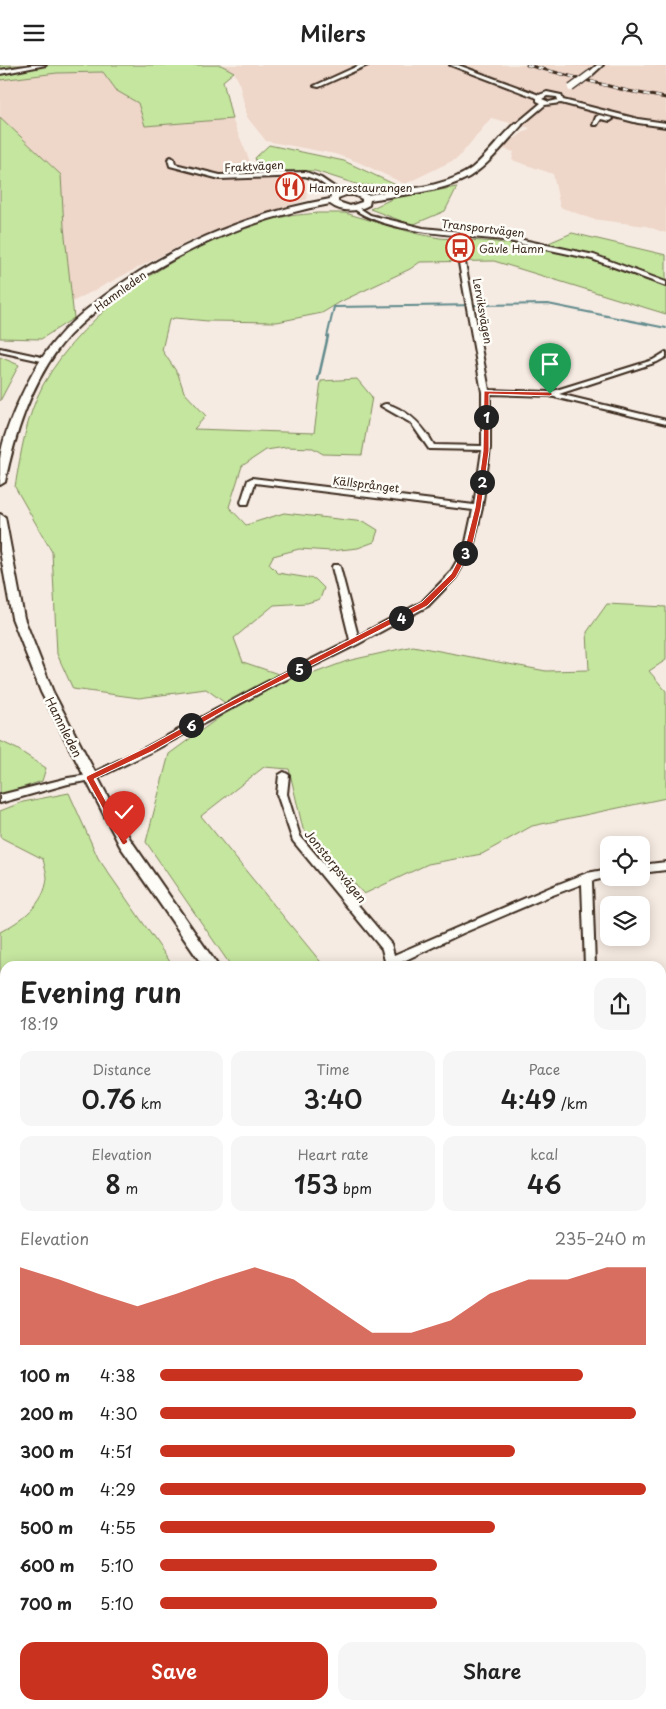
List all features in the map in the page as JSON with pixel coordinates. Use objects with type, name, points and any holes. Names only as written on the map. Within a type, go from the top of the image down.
[{"type":"main road","points":[[366,198],[364,205],[356,208],[340,207],[332,201],[340,193],[351,192],[361,194],[366,198],[429,186],[465,176],[475,169],[505,135],[518,125]]},
{"type":"main road","name":"Hamnleden","points":[[0,482],[7,445],[24,397],[46,360],[56,345],[75,326],[112,294],[177,253],[206,239],[289,209],[332,201]]},
{"type":"main road","name":"Hamnleden","points":[[0,517],[10,585],[18,619],[47,692],[124,842],[207,961]]},
{"type":"street","points":[[0,72],[43,65]]},
{"type":"street","points":[[317,86],[365,65]]},
{"type":"street","points":[[452,65],[539,97],[550,94],[560,99],[640,121],[666,125]]},
{"type":"street","points":[[539,97],[538,100],[544,103],[556,104],[600,65]]},
{"type":"street","points":[[518,125],[544,103]]},
{"type":"street","points":[[595,124],[599,117],[634,123],[640,121]]},
{"type":"street","name":"Fraktvägen","points":[[171,159],[172,165],[209,176],[236,177],[306,174],[319,179],[340,193]]},
{"type":"street","points":[[319,179],[351,192]]},
{"type":"street","name":"Transportvägen","points":[[356,208],[368,216],[395,224],[457,234],[504,238],[594,257],[666,284]]},
{"type":"street","name":"Lerviksvägen","points":[[0,799],[68,781],[90,778],[425,604],[453,575],[468,547],[478,508],[486,447],[486,393],[457,234]]},
{"type":"street","points":[[0,350],[46,360]]},
{"type":"street","points":[[550,394],[655,361],[666,354]]},
{"type":"street","points":[[486,393],[550,394],[666,422]]},
{"type":"street","points":[[385,406],[410,418],[425,433],[432,447],[486,447]]},
{"type":"street","name":"Källsprånget","points":[[245,502],[252,480],[478,508]]},
{"type":"street","points":[[336,567],[355,642]]},
{"type":"street","name":"Jonstorpsvägen","points":[[284,775],[282,794],[296,838],[387,947],[389,961]]},
{"type":"street","points":[[650,868],[666,866]]},
{"type":"street","name":"Jonstorpsvägen","points":[[395,961],[441,938],[545,893],[587,877],[600,875]]},
{"type":"street","points":[[587,877],[590,961]]},
{"type":"shaded area","points":[[221,65],[666,65],[666,233],[646,226],[592,219],[560,207],[553,174],[512,160],[514,152],[501,148],[530,128],[491,118],[458,158],[405,184],[358,162],[335,154],[266,141],[247,117],[239,82],[234,72]]},
{"type":"shaded area","points":[[103,72],[117,91],[138,103],[146,126],[232,119],[254,171],[304,171],[307,199],[191,240],[72,302],[61,175],[0,117],[0,80],[57,73]]},
{"type":"green space","points":[[0,65],[221,65],[234,72],[223,81],[232,119],[145,126],[138,103],[117,91],[103,72],[57,73],[0,80]]},
{"type":"green space","points":[[0,117],[61,175],[64,227],[74,318],[41,339],[0,338]]},
{"type":"green space","points":[[269,145],[344,161],[398,186],[359,185],[315,171],[260,170],[255,158]]},
{"type":"green space","points":[[457,187],[445,211],[412,225],[370,209],[394,198]]},
{"type":"green space","points":[[345,213],[418,234],[537,248],[572,233],[666,255],[666,314],[494,261],[420,262],[410,269],[342,301],[322,313],[277,322],[208,321],[175,318],[169,320],[162,350],[178,374],[184,392],[206,416],[194,429],[314,433],[321,381],[357,379],[372,397],[362,455],[323,454],[313,448],[286,447],[266,450],[242,466],[229,507],[246,525],[284,513],[365,522],[378,530],[374,542],[358,548],[331,551],[299,549],[273,556],[269,564],[278,573],[315,579],[324,588],[320,599],[307,603],[274,605],[234,638],[243,662],[296,680],[347,661],[413,646],[546,671],[589,670],[587,632],[607,604],[666,607],[666,660],[649,671],[666,691],[666,798],[532,826],[482,854],[428,864],[364,894],[303,829],[289,769],[264,767],[201,816],[320,961],[228,961],[146,842],[169,754],[232,708],[206,689],[139,698],[73,689],[57,654],[52,552],[15,487],[28,422],[43,385],[61,357],[109,306],[137,284],[198,248],[230,233],[261,222],[289,216]]},
{"type":"green space","points":[[0,357],[19,365],[0,401]]},
{"type":"green space","points":[[0,741],[17,749],[46,768],[42,781],[0,795]]},
{"type":"green space","points":[[69,793],[98,858],[170,961],[0,961],[0,932],[16,923],[31,911],[42,896],[47,878],[43,859],[0,837],[0,811],[23,802]]},
{"type":"waterway","points":[[327,337],[334,307],[548,304],[666,328]]},
{"type":"waterway","points":[[318,380],[328,336]]},
{"type":"railway","points":[[527,65],[628,91],[666,98]]},
{"type":"place","name":"Hamnrestaurangen","points":[[290,187]]},
{"type":"place","name":"Gävle Hamn","points":[[460,248]]},
{"type":"route","points":[[124,842],[90,778],[150,749],[266,686],[355,642],[425,604],[453,575],[468,547],[474,528],[486,451],[486,393],[550,394]]}]
